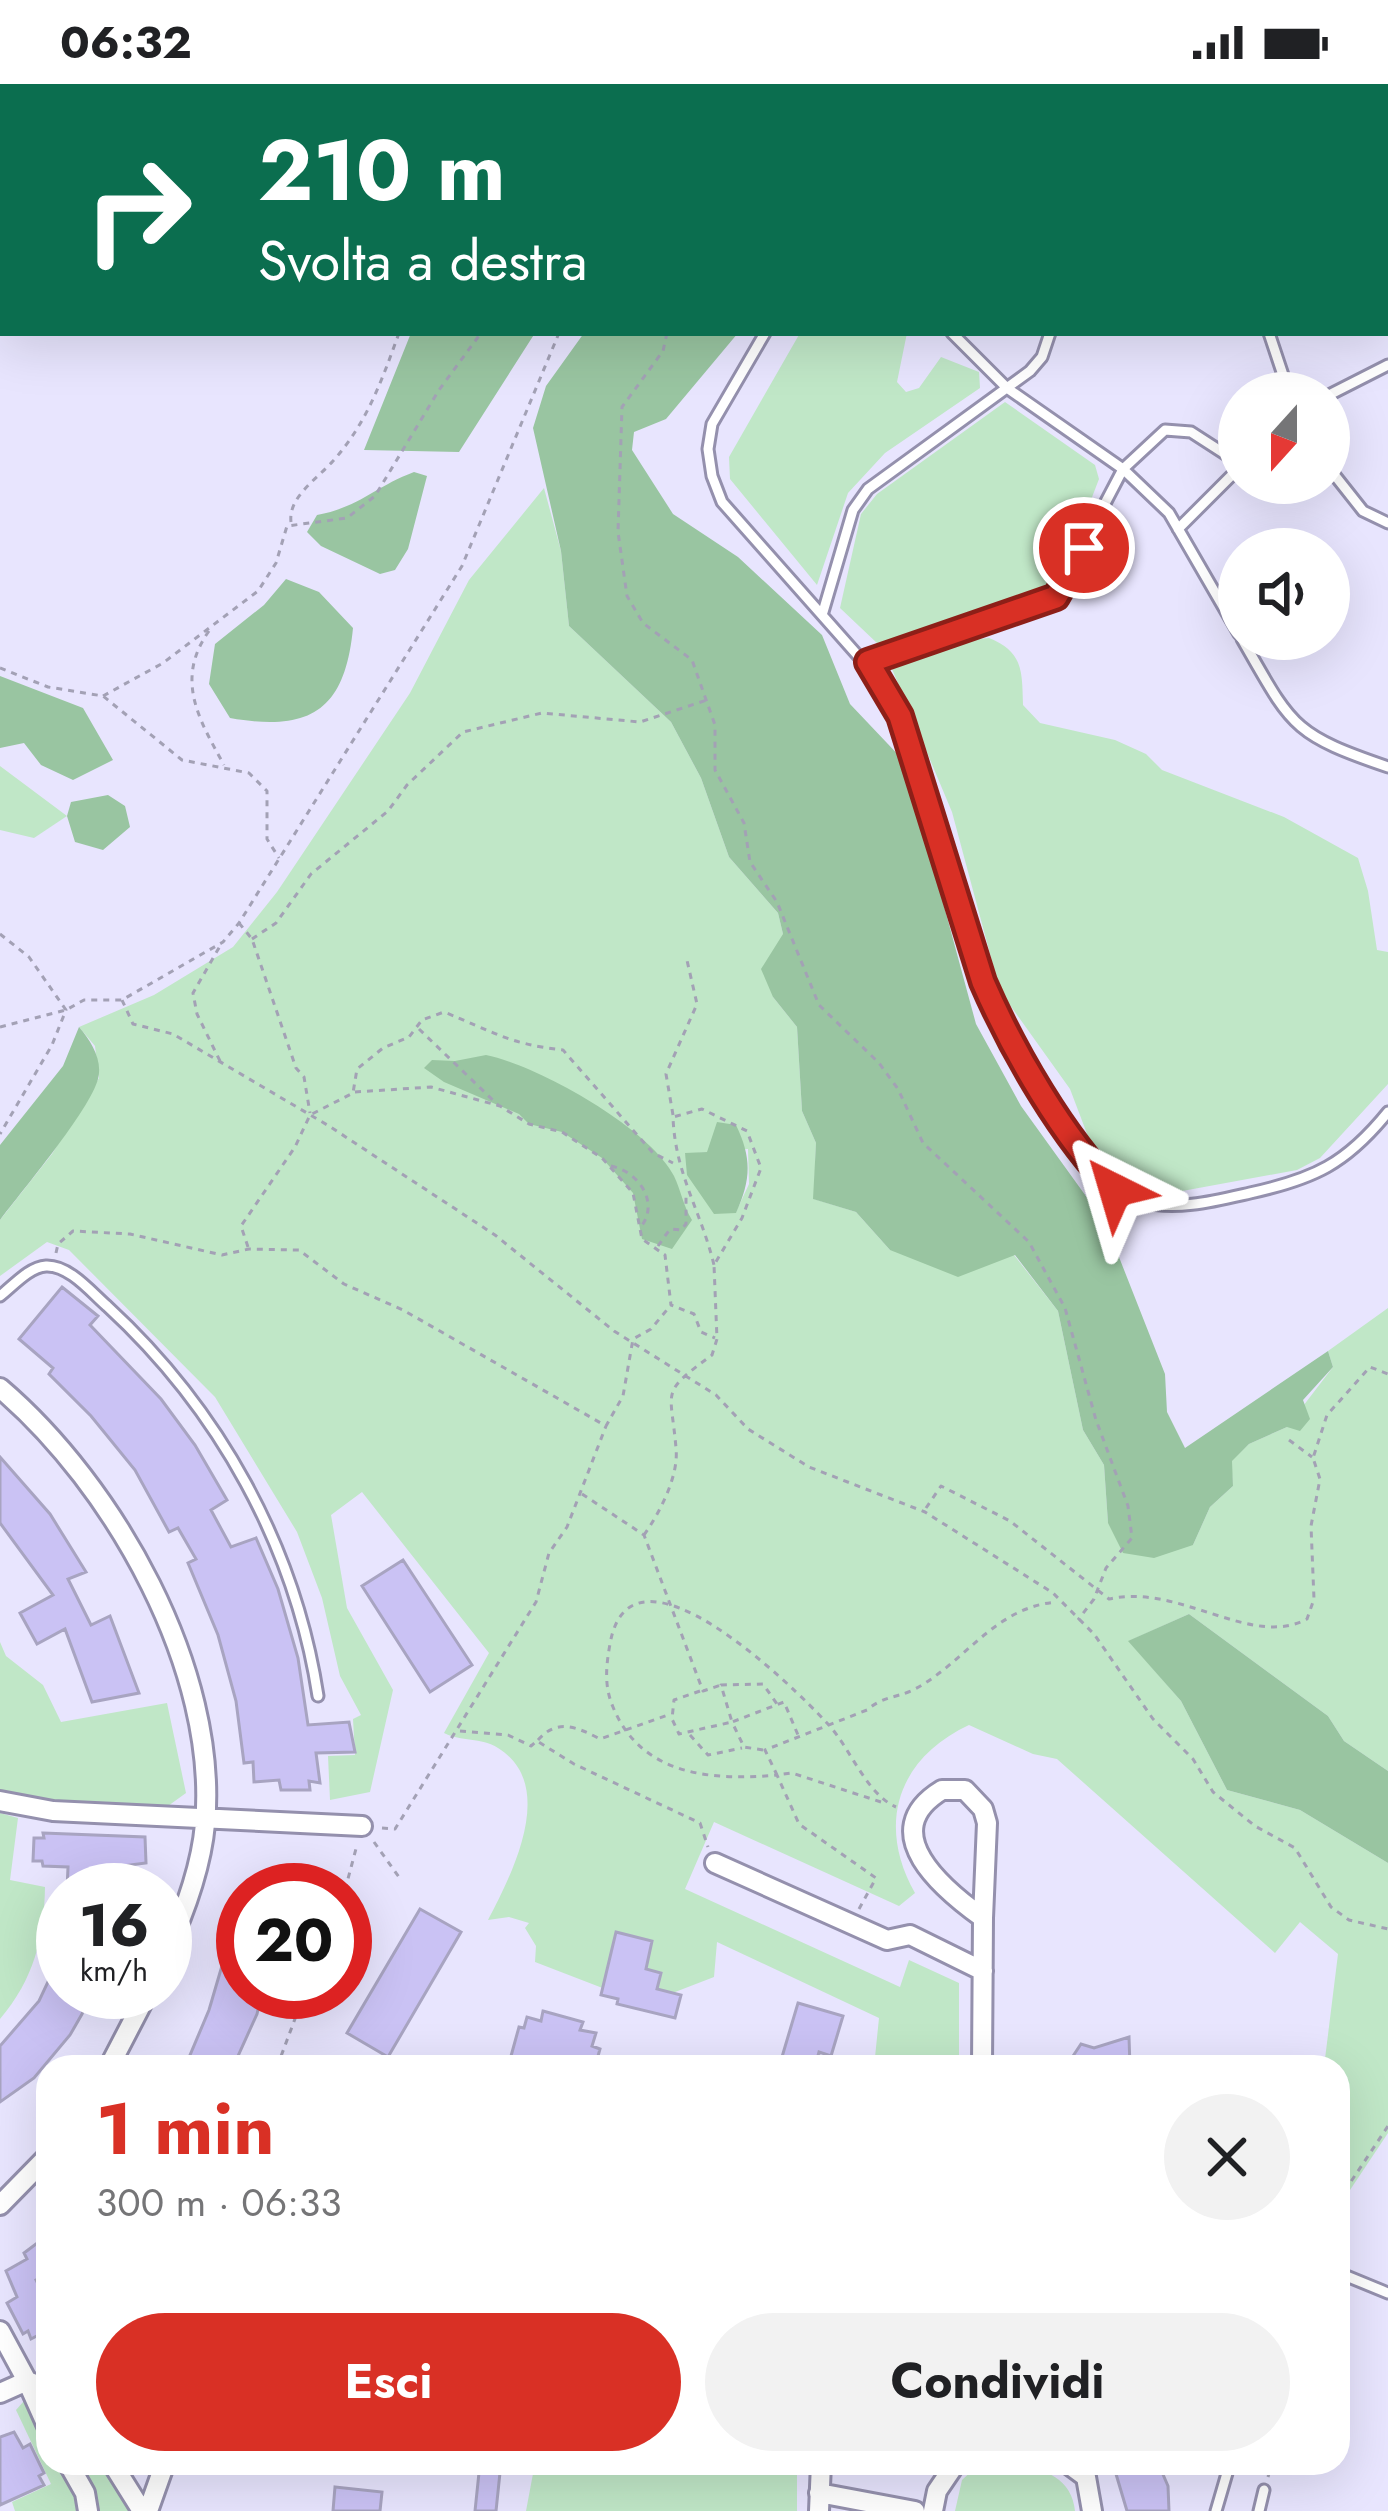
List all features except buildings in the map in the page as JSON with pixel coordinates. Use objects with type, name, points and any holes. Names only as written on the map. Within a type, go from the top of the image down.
[{"type":"street","points":[[0,1388],[80,1473],[154,1594],[190,1692],[206,1815],[192,1883]]},
{"type":"street","points":[[982,2055],[987,1823],[983,1809],[965,1790],[942,1790],[921,1809],[914,1843],[933,1879],[983,1918]]},
{"type":"street","points":[[0,1801],[53,1810],[362,1826]]},
{"type":"street","points":[[716,1864],[887,1940],[910,1935],[983,1971]]},
{"type":"street","points":[[116,2055],[134,2019]]},
{"type":"street","points":[[0,2205],[36,2168]]},
{"type":"street","points":[[0,2331],[36,2401]]},
{"type":"street","points":[[0,2393],[27,2381],[36,2384]]},
{"type":"street","points":[[75,2475],[88,2511]]},
{"type":"street","points":[[120,2475],[145,2511]]},
{"type":"street","points":[[145,2511],[160,2475]]},
{"type":"street","points":[[933,2511],[937,2491],[948,2475]]},
{"type":"street","points":[[1082,2475],[1092,2511]]},
{"type":"street","points":[[819,2502],[915,2511]]},
{"type":"lane","points":[[763,336],[712,424],[708,449],[722,502],[868,662],[900,716],[983,982],[1000,1022],[1090,1165],[1115,1190],[1141,1202],[1195,1205],[1305,1181],[1329,1169],[1388,1112]]},
{"type":"lane","points":[[955,336],[1007,388],[1123,470],[1169,513],[1218,598]]},
{"type":"lane","points":[[823,612],[854,510],[868,489],[1007,388],[1042,357],[1049,336]]},
{"type":"lane","points":[[1270,336],[1282,372]]},
{"type":"lane","points":[[1350,384],[1388,365]]},
{"type":"lane","points":[[868,662],[1056,597],[1123,470],[1165,430],[1191,432],[1218,451]]},
{"type":"lane","points":[[1178,529],[1218,488]]},
{"type":"lane","points":[[1350,495],[1363,511],[1388,523]]},
{"type":"lane","points":[[1254,660],[1302,732],[1324,746],[1388,767]]},
{"type":"lane","points":[[0,1296],[29,1272],[53,1267],[94,1294],[149,1347],[238,1470],[270,1526],[297,1598],[318,1696]]},
{"type":"lane","points":[[1350,2277],[1388,2293]]},
{"type":"lane","points":[[1216,2511],[1226,2475]]},
{"type":"lane","points":[[1259,2511],[1264,2490]]},
{"type":"path","points":[[292,524],[292,504],[336,458],[369,412],[398,336]]},
{"type":"path","points":[[104,696],[211,628],[269,578],[284,530],[292,524],[347,518],[375,496],[431,401],[479,336]]},
{"type":"path","points":[[221,1062],[196,1014],[193,993],[462,566],[558,336]]},
{"type":"path","points":[[666,336],[663,351],[622,407],[618,532],[627,596],[644,623],[692,660],[710,699],[715,770],[744,823],[750,862],[777,902],[819,1005],[879,1063],[898,1089],[923,1143],[1029,1242],[1064,1308],[1096,1420],[1128,1507],[1132,1538],[1106,1568],[1078,1621]]},
{"type":"path","points":[[211,628],[192,672],[192,704],[225,767]]},
{"type":"path","points":[[0,668],[49,687],[104,696],[182,760],[200,767],[248,772],[267,791],[267,839],[279,858]]},
{"type":"path","points":[[252,939],[276,923],[311,874],[388,811],[407,785],[463,732],[542,713],[640,722],[710,699]]},
{"type":"path","points":[[239,923],[252,939],[304,1077],[310,1115],[295,1147],[242,1226],[248,1249]]},
{"type":"path","points":[[0,934],[29,957],[66,1010]]},
{"type":"path","points":[[0,1027],[66,1010],[84,1000],[122,1000],[223,942]]},
{"type":"path","points":[[644,1535],[662,1510],[677,1452],[667,1404],[682,1375],[712,1355],[717,1339],[714,1265],[707,1234],[677,1165],[666,1074],[697,1004],[686,956]]},
{"type":"path","points":[[122,1000],[133,1024],[173,1034],[310,1115],[495,1235],[614,1331],[633,1339],[646,1355],[716,1395],[748,1430],[809,1467],[925,1511],[1053,1593],[1094,1634],[1153,1719],[1193,1759],[1213,1792],[1255,1826],[1295,1848],[1331,1906],[1349,1920],[1388,1929]]},
{"type":"path","points":[[0,1134],[52,1045],[66,1010]]},
{"type":"path","points":[[353,1093],[357,1069],[383,1048],[409,1037],[432,1014],[444,1012],[518,1045],[563,1050],[653,1153],[677,1165]]},
{"type":"path","points":[[417,1027],[500,1106],[529,1124],[562,1132],[611,1166],[633,1193],[642,1239],[658,1246],[668,1264],[671,1305],[651,1329],[633,1339]]},
{"type":"path","points":[[310,1115],[353,1093],[431,1087],[500,1106]]},
{"type":"path","points":[[673,1117],[702,1109],[747,1131],[761,1168],[742,1217],[714,1265]]},
{"type":"path","points":[[611,1166],[623,1169],[648,1198],[650,1211],[638,1230]]},
{"type":"path","points":[[658,1246],[670,1229],[681,1230],[686,1224],[687,1191]]},
{"type":"path","points":[[53,1267],[58,1244],[73,1231],[130,1234],[222,1255],[248,1249],[298,1250],[344,1284],[403,1310],[606,1426]]},
{"type":"path","points":[[671,1305],[694,1314],[700,1332],[717,1339]]},
{"type":"path","points":[[362,1826],[394,1828],[536,1602],[549,1553],[567,1526],[606,1426],[623,1396],[633,1339]]},
{"type":"path","points":[[1313,1458],[1327,1415],[1351,1387],[1370,1367],[1388,1374]]},
{"type":"path","points":[[925,1511],[941,1486],[981,1503],[1109,1599],[1157,1596],[1246,1624],[1286,1630],[1307,1619],[1314,1599],[1310,1526],[1320,1479],[1313,1458],[1289,1440]]},
{"type":"path","points":[[580,1493],[644,1535],[703,1691]]},
{"type":"path","points":[[884,1802],[829,1725],[775,1671],[714,1627],[670,1604],[642,1600],[622,1610],[611,1636],[606,1673],[611,1703],[625,1731],[649,1756],[675,1769],[736,1779],[792,1773],[896,1807]]},
{"type":"path","points":[[690,1735],[708,1755],[744,1748],[765,1750],[911,1690],[1031,1603],[1059,1602]]},
{"type":"path","points":[[777,1704],[763,1684],[721,1685],[674,1700],[673,1713],[679,1735],[690,1735],[710,1724],[732,1722],[784,1702],[799,1736]]},
{"type":"path","points":[[721,1685],[744,1748]]},
{"type":"path","points":[[458,1730],[508,1736],[531,1746],[548,1728],[560,1725],[600,1739],[673,1713]]},
{"type":"path","points":[[537,1741],[574,1764],[700,1823],[706,1841]]},
{"type":"path","points":[[765,1750],[799,1824],[876,1878],[868,1893]]},
{"type":"path","points":[[362,1826],[401,1880]]},
{"type":"path","points":[[352,1863],[362,1826]]},
{"type":"path","points":[[281,2055],[295,2019]]},
{"type":"path","points":[[1350,2183],[1388,2126]]},
{"type":"green space","points":[[410,336],[533,336],[459,452],[364,450]]},
{"type":"green space","points":[[582,336],[735,336],[666,419],[634,432],[632,450],[673,514],[738,557],[822,635],[850,704],[905,762],[976,1024],[1021,1106],[1106,1224],[1165,1374],[1167,1412],[1185,1448],[1328,1351],[1333,1367],[1303,1400],[1310,1419],[1300,1431],[1287,1427],[1249,1444],[1232,1461],[1233,1486],[1210,1507],[1193,1545],[1154,1558],[1123,1553],[1108,1523],[1104,1465],[1083,1430],[1058,1311],[1015,1255],[958,1277],[890,1250],[856,1212],[813,1199],[816,1143],[802,1111],[797,1027],[773,997],[761,969],[783,934],[778,913],[729,857],[701,778],[671,722],[569,626],[561,551],[533,428],[546,386]]},
{"type":"green space","points":[[798,336],[906,336],[897,382],[906,392],[919,388],[941,357],[979,372],[980,388],[885,453],[848,493],[817,585],[730,479],[729,457]]},
{"type":"green space","points":[[1005,402],[1095,465],[1099,479],[1061,578],[1041,599],[878,644],[840,608],[861,514],[877,494]]},
{"type":"green space","points":[[414,472],[427,476],[408,549],[395,570],[380,574],[321,546],[307,532],[317,515],[345,507]]},
{"type":"green space","points":[[544,488],[561,551],[569,626],[671,722],[701,778],[729,857],[778,913],[783,934],[773,997],[797,1027],[802,1111],[816,1143],[814,1199],[856,1212],[890,1250],[1014,1255],[1058,1311],[1083,1430],[1104,1465],[1108,1523],[1193,1545],[1210,1507],[1233,1486],[1231,1461],[1249,1444],[1287,1427],[1333,1367],[1328,1351],[1388,1308],[1388,1771],[1344,1741],[1328,1716],[1189,1614],[1129,1641],[1181,1701],[1227,1790],[1300,1810],[1388,1863],[1388,2133],[1350,2190],[1350,2055],[1325,2055],[1338,1954],[1300,1922],[1275,1953],[1057,1759],[1033,1754],[969,1725],[925,1755],[901,1796],[897,1842],[915,1893],[899,1906],[714,1822],[685,1889],[900,1987],[909,1960],[959,1983],[959,2055],[875,2055],[879,2018],[717,1942],[714,1977],[644,2004],[535,1962],[536,1946],[525,1928],[529,1923],[509,1917],[488,1920],[518,1855],[528,1807],[525,1784],[516,1764],[498,1748],[444,1733],[489,1653],[362,1492],[331,1515],[347,1608],[393,1690],[370,1792],[330,1800],[328,1756],[355,1755],[353,1719],[361,1715],[340,1676],[322,1598],[297,1532],[215,1397],[69,1250],[47,1242],[0,1276],[0,1220],[52,1154],[99,1078],[95,1046],[79,1027],[154,995],[233,947],[277,892],[410,693],[469,580]],"holes":[[[748,1149],[749,1184],[736,1212],[685,1154]]]},
{"type":"green space","points":[[286,579],[319,592],[353,628],[342,679],[332,697],[302,718],[258,722],[230,718],[209,684],[215,644],[264,605]]},
{"type":"green space","points":[[989,638],[1014,656],[1021,672],[1023,705],[1040,723],[1115,740],[1146,754],[1162,770],[1284,817],[1358,858],[1377,950],[1388,952],[1388,1084],[1320,1158],[1297,1170],[1166,1194],[1133,1187],[1112,1173],[1089,1139],[1070,1089],[1000,991],[952,812],[892,669],[968,640]]},
{"type":"green space","points":[[0,676],[83,708],[113,760],[73,780],[41,765],[24,743],[0,748]]},
{"type":"green space","points":[[0,766],[67,816],[34,838],[0,830]]},
{"type":"green space","points":[[108,795],[125,806],[130,827],[103,850],[75,842],[67,816],[71,802]]},
{"type":"green space","points":[[79,1027],[97,1058],[98,1079],[69,1130],[0,1220],[0,1145],[63,1066]]},
{"type":"green space","points":[[486,1055],[534,1071],[590,1101],[661,1157],[692,1220],[672,1249],[642,1239],[633,1193],[602,1158],[562,1132],[529,1124],[519,1114],[444,1082],[424,1068],[432,1060]]},
{"type":"green space","points":[[717,1122],[736,1125],[745,1148],[747,1179],[736,1213],[714,1214],[687,1175],[685,1153],[707,1152]]},
{"type":"green space","points":[[1189,1614],[1328,1716],[1344,1741],[1388,1771],[1388,1863],[1300,1810],[1227,1790],[1181,1701],[1128,1641]]},
{"type":"green space","points":[[0,1642],[6,1656],[43,1685],[61,1722],[167,1703],[186,1793],[168,1806],[40,1800],[0,1793]]},
{"type":"green space","points":[[0,1813],[18,1818],[10,1880],[36,1885],[36,1952],[21,1989],[0,2019]]},
{"type":"green space","points":[[31,2393],[36,2396],[36,2452],[16,2410]]},
{"type":"green space","points":[[47,2475],[107,2475],[130,2511],[15,2511],[12,2502],[51,2484]]},
{"type":"green space","points":[[533,2475],[797,2475],[797,2511],[526,2511]]},
{"type":"green space","points":[[967,2475],[1051,2475],[1064,2484],[1075,2511],[955,2511]]},
{"type":"route","points":[[1084,548],[1056,597],[868,662],[900,716],[983,982],[1000,1022],[1090,1165],[1115,1190]]}]
